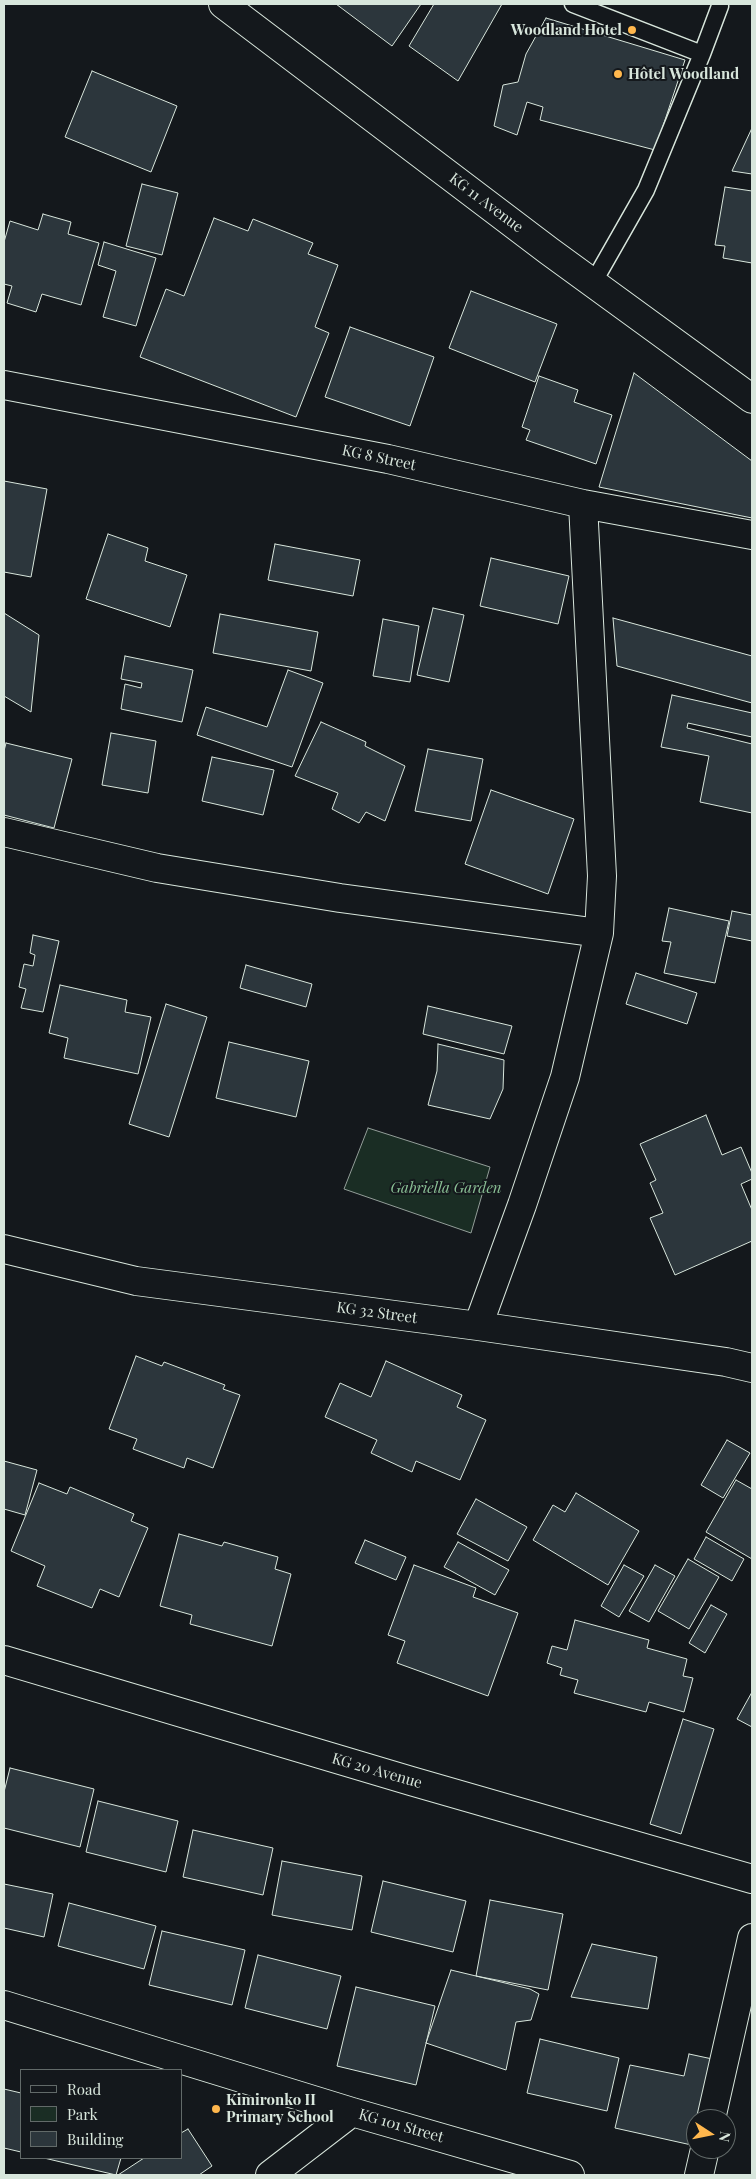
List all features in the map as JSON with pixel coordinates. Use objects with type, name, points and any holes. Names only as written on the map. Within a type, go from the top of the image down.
[{"type":"street","name":"KG 11 Avenue","points":[[223,4],[593,283],[752,399]]},
{"type":"street","name":"KG 8 Street","points":[[4,385],[388,458],[583,504],[752,535]]},
{"type":"street","points":[[478,1326],[522,1205],[564,1077],[599,933],[602,876],[583,504]]},
{"type":"street","points":[[4,832],[157,868],[340,898],[599,933]]},
{"type":"street","name":"KG 32 Street","points":[[4,1249],[136,1281],[478,1326],[726,1362],[752,1368]]},
{"type":"street","name":"KG 20 Avenue","points":[[4,1660],[752,1879]]},
{"type":"street","points":[[714,2109],[752,1938]]},
{"type":"street","name":"KG 101 Street","points":[[4,2005],[352,2112],[570,2175]]},
{"type":"street","points":[[270,2175],[352,2112]]},
{"type":"street","points":[[699,2175],[703,2159]]},
{"type":"lane","points":[[573,4],[702,54]]},
{"type":"lane","points":[[593,283],[646,190],[720,6]]},
{"type":"green space","name":"Gabriella Garden","points":[[368,1128],[490,1167],[471,1233],[344,1189]]},
{"type":"building","points":[[336,4],[421,4],[392,46]]},
{"type":"building","points":[[434,4],[502,4],[458,81],[409,46]]},
{"type":"building","points":[[546,18],[685,60],[655,150],[540,120],[543,107],[527,102],[517,135],[494,126],[503,85],[518,82],[526,54]]},
{"type":"building","points":[[92,71],[177,106],[151,172],[65,137]]},
{"type":"building","points":[[752,128],[752,174],[732,171]]},
{"type":"building","points":[[142,184],[178,193],[162,255],[126,246]]},
{"type":"building","points":[[725,187],[752,191],[752,263],[723,258],[725,246],[715,245]]},
{"type":"building","points":[[43,214],[71,222],[68,234],[99,243],[81,305],[42,294],[36,312],[7,303],[12,286],[4,284],[4,242],[10,221],[38,230]]},
{"type":"building","points":[[214,218],[248,231],[253,219],[313,243],[308,254],[338,265],[315,327],[329,333],[296,417],[140,357],[166,289],[184,296]]},
{"type":"building","points":[[104,242],[156,258],[136,326],[103,317],[116,271],[98,265]]},
{"type":"building","points":[[471,291],[557,324],[535,382],[449,348]]},
{"type":"building","points":[[350,327],[434,357],[410,426],[325,397]]},
{"type":"building","points":[[634,373],[752,461],[752,518],[599,487]]},
{"type":"building","points":[[539,376],[578,390],[574,402],[612,415],[596,464],[526,440],[530,430],[522,427]]},
{"type":"building","points":[[4,481],[47,489],[31,577],[4,572]]},
{"type":"building","points":[[108,534],[148,548],[145,561],[187,575],[170,627],[86,599]]},
{"type":"building","points":[[275,544],[360,560],[353,596],[268,580]]},
{"type":"building","points":[[491,558],[569,576],[558,624],[480,606]]},
{"type":"building","points":[[433,608],[464,615],[449,682],[417,675]]},
{"type":"building","points":[[4,613],[39,635],[31,712],[4,696]]},
{"type":"building","points":[[220,614],[318,632],[311,671],[213,653]]},
{"type":"building","points":[[613,618],[752,656],[752,703],[617,666]]},
{"type":"building","points":[[383,619],[419,626],[410,682],[373,676]]},
{"type":"building","points":[[125,656],[193,670],[182,722],[121,709],[125,684],[141,688],[142,683],[121,679]]},
{"type":"building","points":[[288,670],[323,683],[292,767],[197,735],[206,707],[267,727]]},
{"type":"building","points":[[672,695],[752,713],[752,737],[688,723],[687,728],[752,744],[752,813],[700,802],[709,756],[661,747]]},
{"type":"building","points":[[321,722],[366,742],[365,746],[405,766],[385,821],[366,812],[359,823],[332,809],[338,793],[295,776]]},
{"type":"building","points":[[111,733],[156,741],[148,793],[102,785]]},
{"type":"building","points":[[6,743],[72,759],[54,828],[4,815],[4,751]]},
{"type":"building","points":[[428,749],[483,759],[471,821],[415,811]]},
{"type":"building","points":[[212,757],[274,770],[263,815],[202,801]]},
{"type":"building","points":[[491,790],[574,819],[548,894],[465,864]]},
{"type":"building","points":[[669,908],[729,921],[715,983],[664,973],[671,942],[662,941]]},
{"type":"building","points":[[732,911],[752,915],[752,941],[727,936]]},
{"type":"building","points":[[33,935],[59,941],[43,1012],[21,1008],[26,989],[19,987],[24,964],[33,966],[35,955],[30,953]]},
{"type":"building","points":[[246,965],[312,984],[306,1007],[240,988]]},
{"type":"building","points":[[636,973],[697,993],[687,1024],[626,1004]]},
{"type":"building","points":[[60,985],[127,1000],[125,1012],[151,1017],[138,1074],[64,1058],[68,1038],[49,1033]]},
{"type":"building","points":[[166,1004],[207,1017],[169,1137],[129,1124]]},
{"type":"building","points":[[428,1006],[512,1026],[504,1054],[423,1034]]},
{"type":"building","points":[[229,1042],[309,1061],[296,1117],[216,1098]]},
{"type":"building","points":[[438,1044],[504,1060],[503,1089],[490,1119],[428,1105],[437,1071]]},
{"type":"building","points":[[706,1115],[722,1155],[741,1147],[752,1173],[752,1179],[741,1184],[752,1210],[752,1241],[675,1275],[650,1218],[663,1213],[650,1183],[656,1180],[640,1144]]},
{"type":"building","points":[[136,1356],[162,1366],[164,1362],[225,1385],[223,1389],[240,1395],[213,1468],[187,1458],[184,1468],[133,1449],[137,1439],[109,1429]]},
{"type":"building","points":[[386,1361],[462,1395],[457,1407],[486,1420],[460,1480],[416,1461],[412,1472],[371,1453],[377,1440],[325,1417],[340,1383],[371,1397]]},
{"type":"building","points":[[727,1440],[750,1453],[723,1498],[701,1485]]},
{"type":"building","points":[[4,1461],[37,1470],[25,1515],[4,1509]]},
{"type":"building","points":[[736,1480],[752,1489],[752,1559],[706,1532]]},
{"type":"building","points":[[39,1483],[67,1494],[70,1487],[134,1514],[131,1521],[148,1528],[119,1597],[100,1589],[92,1608],[37,1586],[45,1566],[11,1551]]},
{"type":"building","points":[[576,1493],[639,1531],[608,1585],[533,1540],[553,1505],[565,1512]]},
{"type":"building","points":[[476,1499],[527,1527],[508,1561],[457,1534]]},
{"type":"building","points":[[179,1534],[222,1546],[224,1542],[278,1557],[275,1569],[291,1574],[272,1646],[190,1624],[192,1615],[160,1606]]},
{"type":"building","points":[[706,1537],[744,1559],[732,1581],[694,1559]]},
{"type":"building","points":[[365,1540],[406,1557],[396,1580],[355,1563]]},
{"type":"building","points":[[458,1542],[509,1570],[495,1595],[444,1567]]},
{"type":"building","points":[[688,1559],[719,1577],[689,1629],[658,1611]]},
{"type":"building","points":[[414,1565],[476,1588],[473,1597],[518,1613],[488,1696],[397,1663],[405,1641],[388,1635]]},
{"type":"building","points":[[624,1565],[644,1576],[619,1617],[601,1606]]},
{"type":"building","points":[[655,1565],[675,1576],[649,1622],[629,1611]]},
{"type":"building","points":[[711,1605],[727,1614],[705,1653],[689,1643]]},
{"type":"building","points":[[575,1620],[649,1640],[647,1648],[687,1659],[683,1676],[693,1678],[684,1712],[649,1702],[646,1712],[574,1693],[578,1680],[560,1675],[562,1668],[547,1663],[552,1646],[567,1650]]},
{"type":"building","points":[[752,1692],[752,1727],[737,1719]]},
{"type":"building","points":[[683,1719],[714,1729],[681,1834],[650,1824]]},
{"type":"building","points":[[10,1768],[94,1789],[80,1847],[4,1828],[4,1792]]},
{"type":"building","points":[[98,1801],[178,1821],[166,1872],[86,1852]]},
{"type":"building","points":[[193,1830],[273,1848],[263,1895],[183,1877]]},
{"type":"building","points":[[282,1861],[362,1876],[352,1930],[272,1915]]},
{"type":"building","points":[[383,1881],[466,1901],[453,1952],[371,1932]]},
{"type":"building","points":[[4,1884],[53,1894],[44,1937],[4,1928]]},
{"type":"building","points":[[490,1900],[563,1914],[548,1990],[476,1976]]},
{"type":"building","points":[[69,1903],[156,1926],[144,1969],[58,1946]]},
{"type":"building","points":[[162,1931],[245,1950],[232,2005],[149,1985]]},
{"type":"building","points":[[592,1944],[657,1957],[648,2009],[571,1997]]},
{"type":"building","points":[[258,1955],[341,1976],[327,2029],[245,2008]]},
{"type":"building","points":[[451,1970],[530,1989],[539,1994],[531,2020],[516,2022],[506,2070],[426,2043]]},
{"type":"building","points":[[356,1987],[435,2006],[416,2085],[337,2066]]},
{"type":"building","points":[[540,2039],[619,2058],[607,2111],[527,2093]]},
{"type":"building","points":[[689,2054],[717,2060],[706,2109],[686,2109],[686,2144],[615,2128],[630,2065],[684,2076]]},
{"type":"building","points":[[4,2089],[20,2093],[20,2152],[4,2148]]},
{"type":"building","points":[[188,2129],[212,2166],[199,2175],[118,2175],[142,2159],[182,2159],[182,2132]]},
{"type":"building","points":[[48,2159],[121,2159],[116,2175]]},
{"type":"place","name":"Woodland Hotel","points":[[632,30]]},
{"type":"place","name":"Hôtel Woodland","points":[[618,74]]},
{"type":"place","name":"Kimironko II Primary School","points":[[216,2109]]}]
